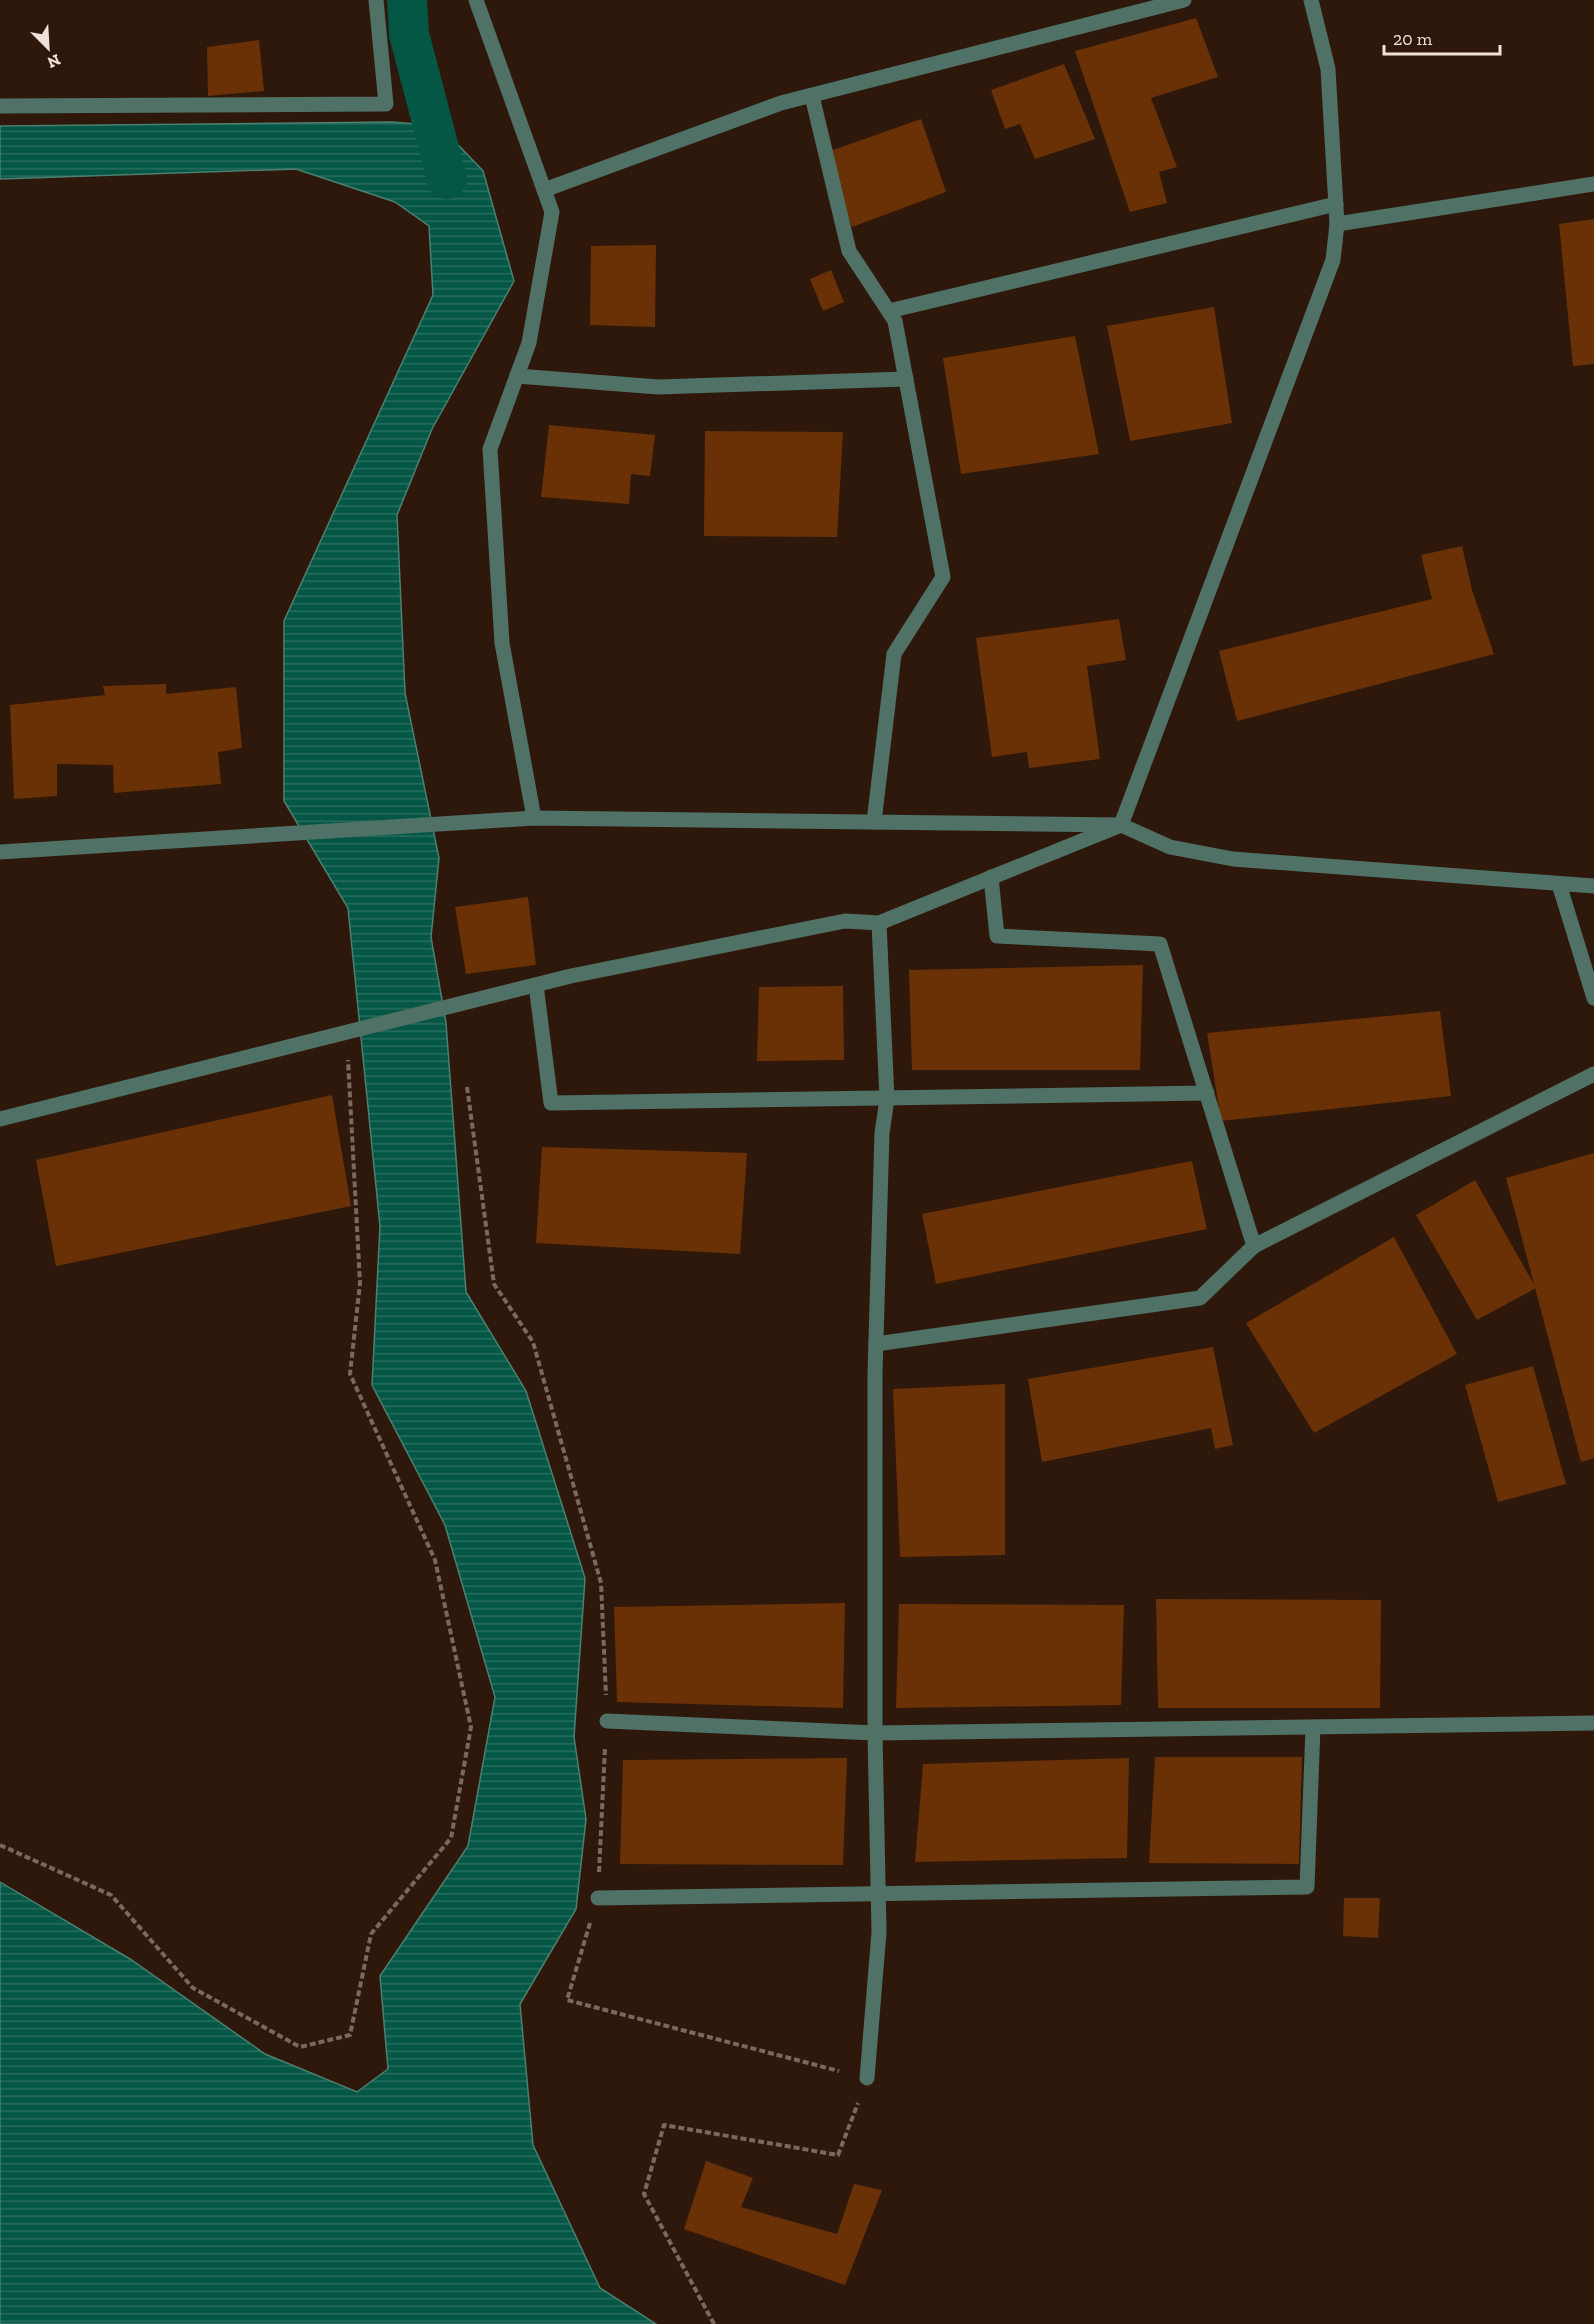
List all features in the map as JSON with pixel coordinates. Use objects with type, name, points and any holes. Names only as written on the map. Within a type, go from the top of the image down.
[{"type":"street","points":[[0,106],[386,104],[376,0]]},
{"type":"street","points":[[476,0],[552,212],[529,343],[489,449],[502,643],[534,818]]},
{"type":"street","points":[[544,190],[782,103],[1184,0]]},
{"type":"street","points":[[0,1119],[536,985],[845,921],[879,923],[1121,825],[1333,260],[1337,224],[1328,69],[1311,0]]},
{"type":"street","points":[[812,96],[849,251],[895,321],[943,577],[894,654],[874,822]]},
{"type":"street","points":[[1337,224],[1594,184]]},
{"type":"street","points":[[889,311],[1336,204]]},
{"type":"street","points":[[517,376],[658,387],[906,379]]},
{"type":"street","points":[[0,852],[512,818],[1121,825],[1170,846],[1233,859],[1594,886]]},
{"type":"street","points":[[991,877],[997,936],[1160,944],[1254,1246]]},
{"type":"street","points":[[1560,884],[1594,998]]},
{"type":"street","points":[[867,2078],[879,1932],[875,1733],[876,1344],[882,1132],[887,1099],[879,923]]},
{"type":"street","points":[[536,985],[551,1103],[1207,1093]]},
{"type":"street","points":[[876,1344],[1200,1298],[1254,1246],[1594,1074]]},
{"type":"street","points":[[607,1721],[875,1733],[1594,1723]]},
{"type":"street","points":[[598,1898],[1307,1887],[1313,1727]]},
{"type":"path","points":[[0,1845],[111,1895],[194,1988],[300,2047],[350,2035],[372,1934],[451,1839],[471,1727],[435,1560],[350,1374],[360,1283],[346,1032]]},
{"type":"path","points":[[467,1088],[494,1284],[533,1342],[601,1583],[607,1721],[598,1898],[567,2000],[867,2078],[838,2155],[664,2125],[644,2194],[714,2324]]},
{"type":"water","points":[[392,122],[440,126],[483,171],[514,281],[432,429],[397,515],[405,693],[439,858],[431,937],[446,1023],[466,1292],[526,1391],[585,1578],[574,1737],[586,1819],[576,1909],[520,2004],[533,2145],[600,2288],[656,2324],[0,2324],[0,1882],[130,1959],[265,2054],[357,2092],[388,2069],[380,1976],[468,1846],[495,1697],[445,1525],[372,1385],[380,1226],[348,908],[284,801],[284,621],[433,295],[429,226],[395,202],[296,169],[0,179],[0,126]]},
{"type":"building","points":[[1196,18],[1218,77],[1151,98],[1177,167],[1159,172],[1167,203],[1130,212],[1075,51]]},
{"type":"building","points":[[259,40],[264,91],[208,96],[207,47]]},
{"type":"building","points":[[1064,64],[1095,139],[1035,159],[1020,124],[1005,129],[991,90]]},
{"type":"building","points":[[921,119],[946,192],[852,227],[822,154]]},
{"type":"building","points":[[1594,219],[1594,364],[1573,366],[1559,224]]},
{"type":"building","points":[[656,245],[655,327],[590,325],[591,246]]},
{"type":"building","points":[[831,270],[844,302],[823,311],[810,279]]},
{"type":"building","points":[[1214,307],[1232,423],[1130,441],[1107,326]]},
{"type":"building","points":[[1075,336],[1099,454],[961,474],[943,358]]},
{"type":"building","points":[[549,425],[655,435],[650,476],[631,474],[629,504],[541,497]]},
{"type":"building","points":[[705,431],[843,432],[837,537],[704,536]]},
{"type":"building","points":[[1462,546],[1472,590],[1494,654],[1237,721],[1219,651],[1432,599],[1421,555]]},
{"type":"building","points":[[1119,619],[1126,660],[1087,666],[1100,759],[1029,768],[1027,752],[992,757],[976,638]]},
{"type":"building","points":[[166,684],[166,694],[236,687],[242,748],[218,752],[221,784],[114,793],[113,765],[57,764],[57,796],[14,799],[10,705],[105,695],[103,686]]},
{"type":"building","points":[[528,897],[536,965],[466,974],[455,907]]},
{"type":"building","points":[[1143,965],[1140,1070],[912,1070],[909,970]]},
{"type":"building","points":[[843,986],[844,1060],[757,1061],[759,987]]},
{"type":"building","points":[[1440,1011],[1451,1096],[1221,1121],[1207,1033]]},
{"type":"building","points":[[332,1095],[351,1206],[56,1266],[36,1160]]},
{"type":"building","points":[[542,1147],[747,1153],[740,1254],[536,1243]]},
{"type":"building","points":[[1594,1153],[1594,1458],[1581,1462],[1506,1178]]},
{"type":"building","points":[[1192,1161],[1207,1229],[936,1284],[922,1214]]},
{"type":"building","points":[[1475,1180],[1536,1288],[1477,1320],[1416,1215]]},
{"type":"building","points":[[1394,1237],[1457,1354],[1314,1433],[1246,1323]]},
{"type":"building","points":[[1213,1347],[1233,1445],[1215,1449],[1211,1428],[1042,1462],[1028,1379]]},
{"type":"building","points":[[1533,1366],[1566,1484],[1498,1502],[1465,1385]]},
{"type":"building","points":[[1005,1384],[1005,1555],[900,1557],[893,1389]]},
{"type":"building","points":[[1156,1599],[1381,1600],[1380,1708],[1158,1708]]},
{"type":"building","points":[[845,1603],[843,1708],[617,1702],[614,1607]]},
{"type":"building","points":[[899,1604],[1124,1605],[1121,1705],[896,1708]]},
{"type":"building","points":[[1155,1757],[1302,1757],[1299,1864],[1149,1863]]},
{"type":"building","points":[[847,1758],[843,1865],[620,1864],[623,1760]]},
{"type":"building","points":[[1129,1758],[1127,1858],[915,1862],[923,1764]]},
{"type":"building","points":[[1344,1898],[1380,1898],[1378,1938],[1343,1936]]},
{"type":"building","points":[[706,2161],[753,2178],[741,2207],[837,2234],[854,2184],[882,2190],[845,2285],[684,2229]]},
{"type":"waterway","points":[[407,0],[409,34],[447,179]]}]
